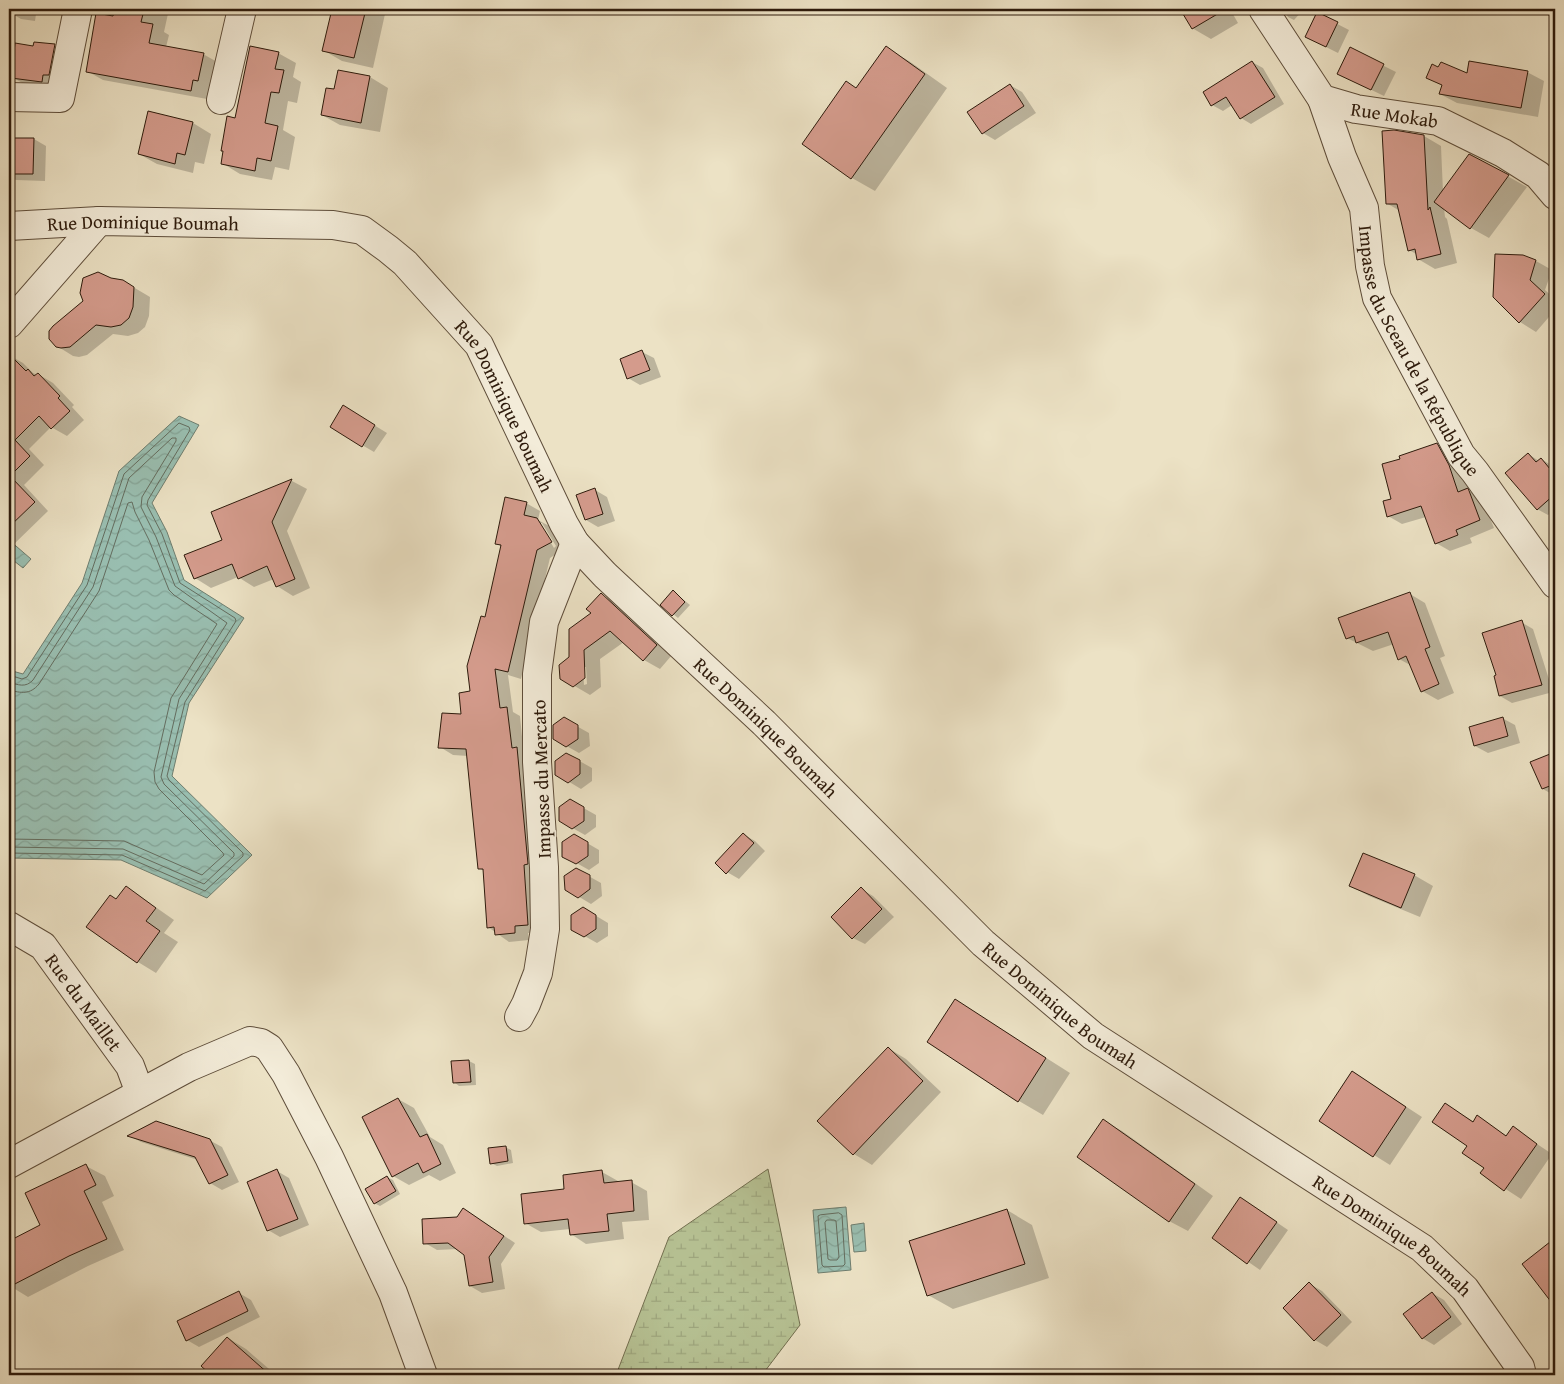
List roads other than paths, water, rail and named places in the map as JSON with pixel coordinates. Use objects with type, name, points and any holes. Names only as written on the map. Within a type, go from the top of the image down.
[{"type":"street","points":[[9,97],[60,98],[78,9]]},
{"type":"street","points":[[221,100],[242,9]]},
{"type":"street","points":[[1263,9],[1322,99]]},
{"type":"street","name":"Rue Mokab","points":[[1322,99],[1356,109],[1438,122],[1503,153],[1538,175],[1555,195]]},
{"type":"street","name":"Impasse du Sceau de la République","points":[[1322,99],[1342,156],[1364,208],[1370,266],[1377,298],[1461,455],[1555,584]]},
{"type":"street","points":[[9,324],[99,221]]},
{"type":"street","name":"Rue Dominique Boumah","points":[[9,226],[99,221],[333,225],[362,230],[405,263],[479,345],[564,524],[575,543],[605,574],[764,723],[983,943],[1093,1036],[1422,1248],[1465,1289],[1520,1367],[1522,1375]]},
{"type":"street","name":"Impasse du Mercato","points":[[519,1017],[538,972],[546,929],[537,762],[537,674],[544,622],[575,543]]},
{"type":"street","name":"Rue du Maillet","points":[[9,926],[43,946],[130,1066],[140,1093]]},
{"type":"street","points":[[9,1164],[189,1066],[250,1041],[261,1043],[269,1048],[286,1074],[333,1166],[393,1293],[423,1375]]},
{"type":"water","points":[[179,416],[199,425],[152,503],[167,532],[184,580],[244,618],[189,703],[172,776],[252,855],[207,898],[121,860],[9,858],[9,670],[23,674],[82,583],[119,471]]},
{"type":"water","points":[[9,540],[31,559],[23,568],[9,557]]},
{"type":"water","points":[[846,1207],[851,1270],[818,1273],[813,1210]]},
{"type":"water","points":[[864,1223],[866,1251],[854,1252],[851,1225]]},
{"type":"waterway","points":[[1547,9],[1555,15]]}]
